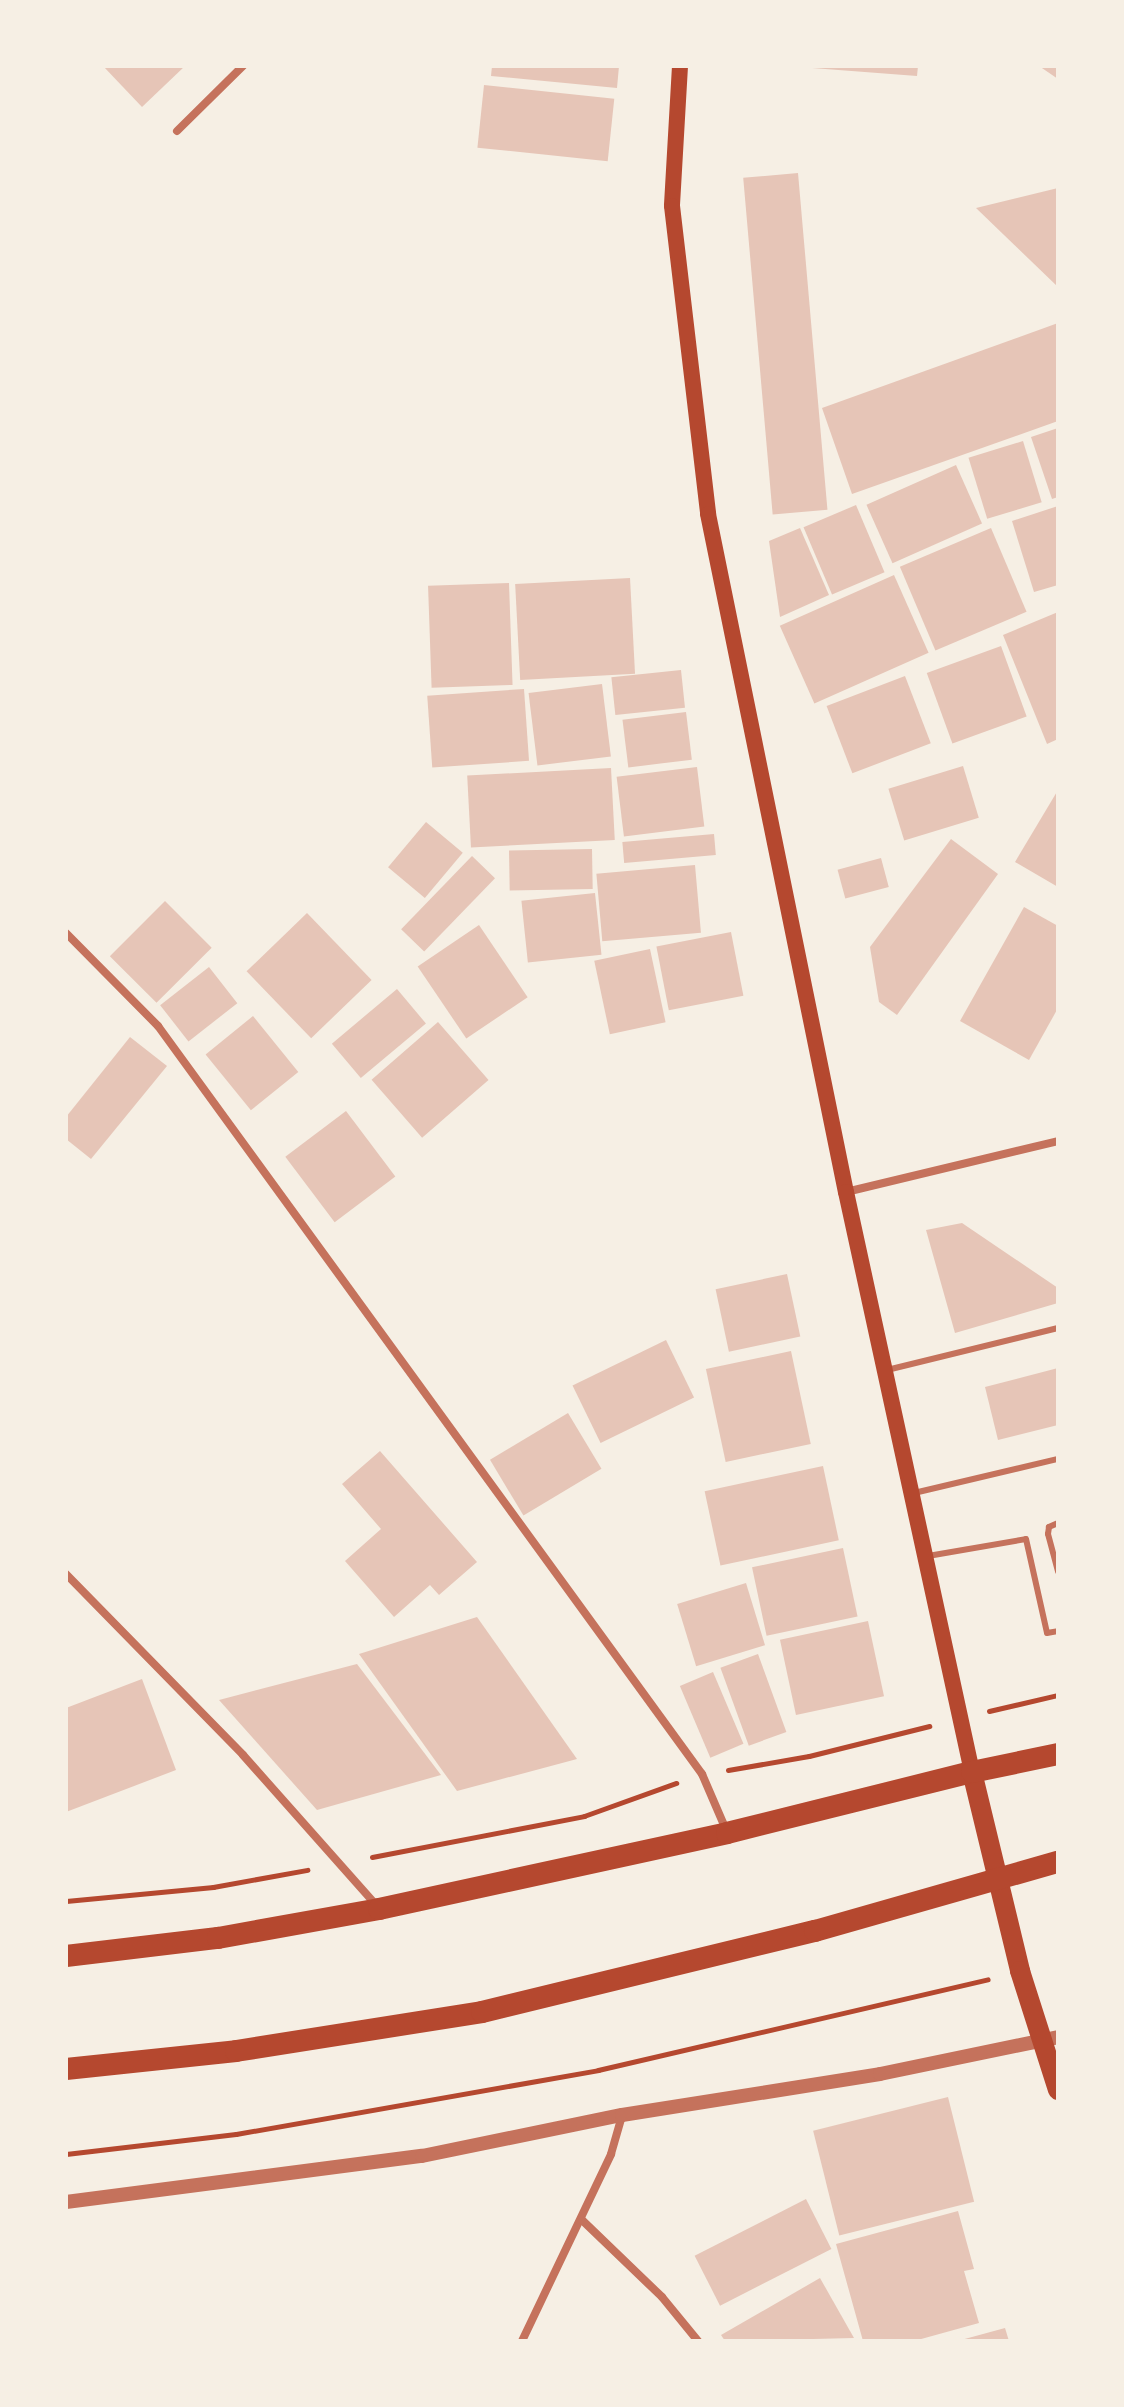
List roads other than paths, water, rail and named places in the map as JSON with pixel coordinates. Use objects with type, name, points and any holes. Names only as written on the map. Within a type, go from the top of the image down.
[{"type":"highway","points":[[66,1956],[218,1938],[379,1909],[727,1833],[972,1772],[1058,1754]]},
{"type":"highway","points":[[66,2069],[236,2051],[482,2012],[815,1931],[1058,1862]]},
{"type":"main road","points":[[680,66],[672,206],[708,514],[846,1192],[959,1719],[1020,1971],[1050,2039],[1058,2090]]},
{"type":"street","points":[[177,131],[243,66]]},
{"type":"street","points":[[66,933],[158,1026],[702,1774],[727,1833]]},
{"type":"street","points":[[846,1192],[1058,1141]]},
{"type":"street","points":[[66,1574],[243,1755],[379,1909]]},
{"type":"street","points":[[66,2202],[422,2156],[622,2115],[880,2074],[1050,2039]]},
{"type":"street","points":[[522,2341],[582,2220],[611,2154],[622,2115]]},
{"type":"street","points":[[582,2220],[662,2297],[698,2341]]},
{"type":"lane","points":[[884,1371],[1058,1328]]},
{"type":"lane","points":[[911,1494],[1058,1459]]},
{"type":"lane","points":[[1058,1523],[1049,1527],[1048,1534],[1058,1572]]},
{"type":"lane","points":[[924,1557],[1026,1539],[1047,1633],[1058,1631]]}]
